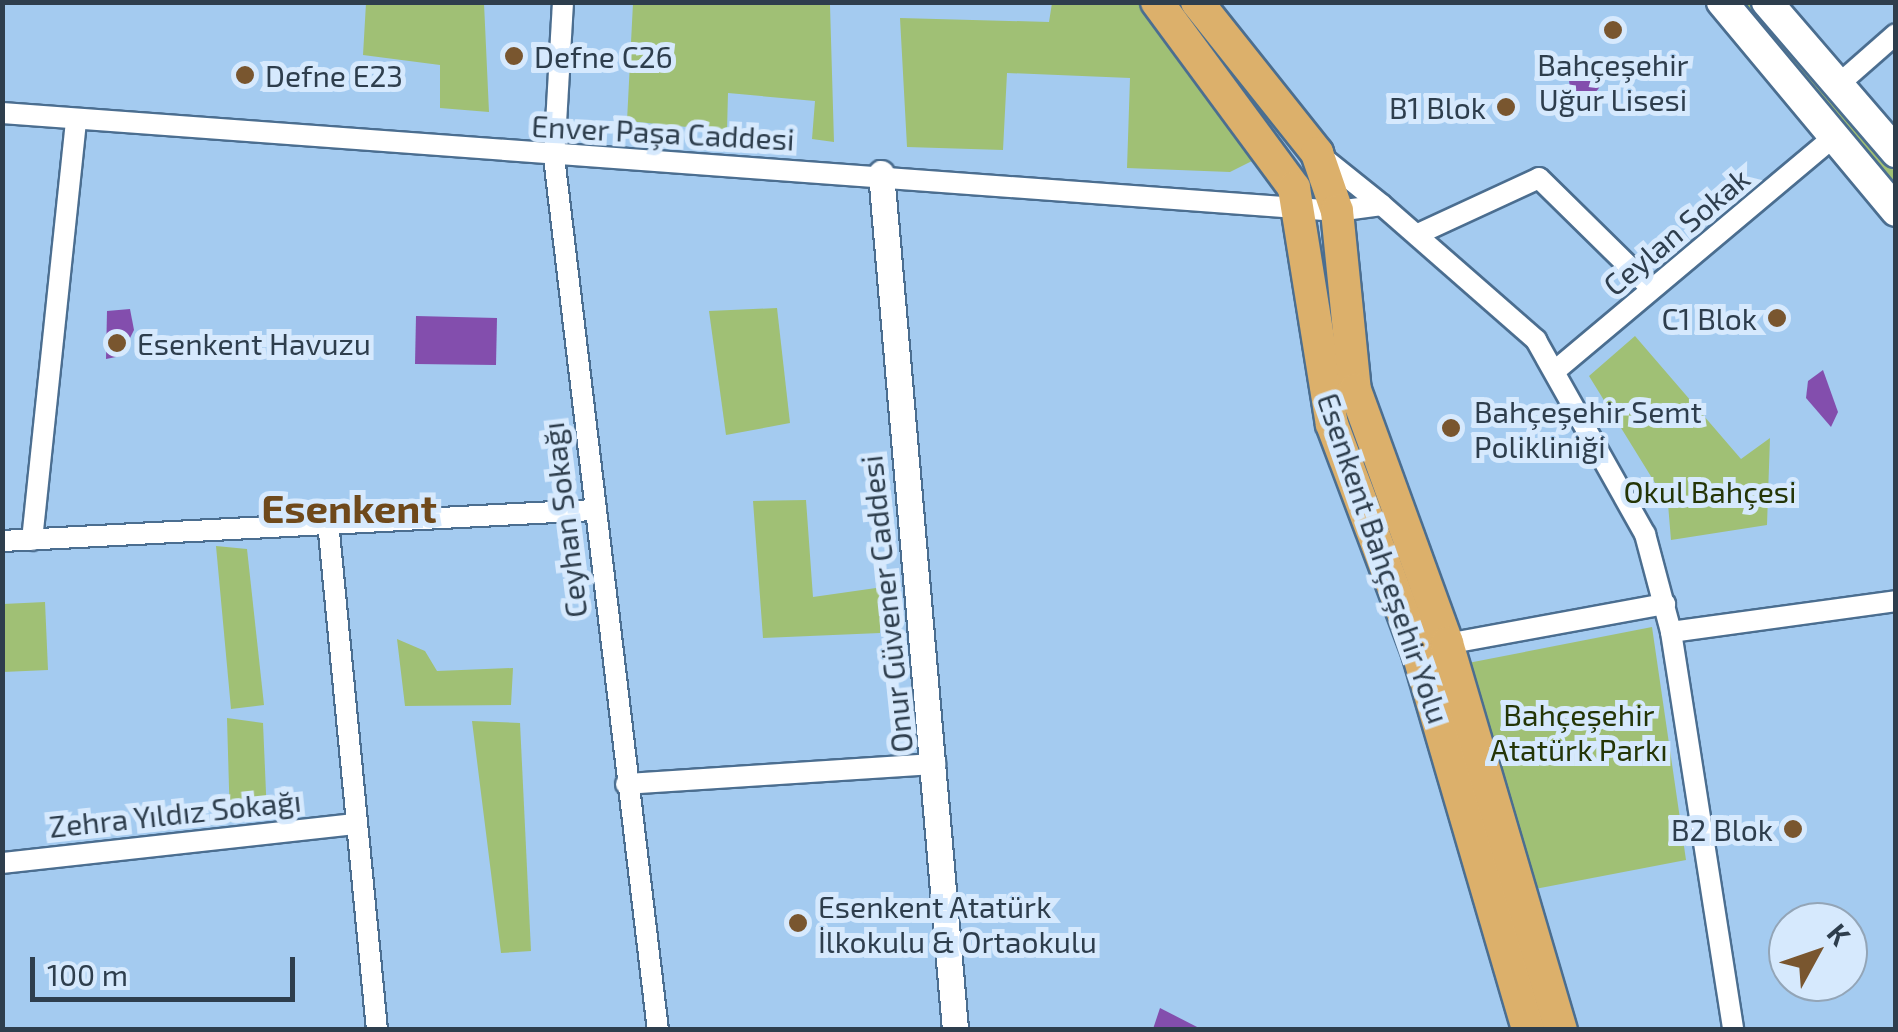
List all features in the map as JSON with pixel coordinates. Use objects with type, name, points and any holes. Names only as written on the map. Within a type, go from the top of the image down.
[{"type":"main road","name":"Esenkent Bahçeşehir Yolu","points":[[1156,2],[1319,210]]},
{"type":"main road","name":"Esenkent Bahçeşehir Yolu","points":[[1197,2],[1317,153],[1319,210],[1355,390],[1432,648],[1561,1030]]},
{"type":"main road","points":[[1722,2],[1896,211]]},
{"type":"main road","points":[[1767,2],[1896,152]]},
{"type":"main road","name":"Esenkent Bahçeşehir Yolu","points":[[1432,648],[1528,1030]]},
{"type":"street","name":"Ceyhan Sokağı","points":[[563,2],[554,157],[593,510],[658,1030]]},
{"type":"street","points":[[1838,85],[1896,34]]},
{"type":"street","name":"Enver Paşa Caddesi","points":[[2,113],[554,157],[881,173],[1319,210],[1382,205]]},
{"type":"street","points":[[32,540],[76,119]]},
{"type":"street","name":"Ceylan Sokak","points":[[1556,370],[1834,137]]},
{"type":"street","points":[[1317,153],[1418,234],[1536,340],[1619,477],[1665,604],[1671,632],[1732,1030]]},
{"type":"street","name":"Onur Güvener Caddesi","points":[[881,173],[955,1030]]},
{"type":"street","points":[[1418,234],[1539,178],[1652,290]]},
{"type":"street","points":[[2,541],[593,510]]},
{"type":"street","points":[[328,522],[354,824],[377,1030]]},
{"type":"street","points":[[1671,632],[1896,601]]},
{"type":"street","points":[[1432,648],[1665,604]]},
{"type":"street","points":[[626,784],[935,764]]},
{"type":"street","name":"Zehra Yıldız Sokağı","points":[[2,863],[354,824]]},
{"type":"green space","points":[[366,3],[484,3],[489,112],[440,108],[440,65],[363,55]]},
{"type":"green space","points":[[633,3],[830,5],[834,142],[812,139],[815,101],[728,93],[727,131],[627,121]]},
{"type":"green space","points":[[1052,3],[1142,3],[1258,158],[1230,172],[1127,168],[1130,78],[1007,73],[1003,150],[907,147],[900,18],[1049,22]]},
{"type":"green space","points":[[1742,3],[1752,3],[1895,172],[1895,187]]},
{"type":"green space","points":[[777,308],[790,423],[726,435],[709,311]]},
{"type":"green space","name":"Okul Bahçesi","points":[[1635,336],[1741,459],[1770,438],[1767,525],[1671,540],[1668,504],[1589,376]]},
{"type":"green space","points":[[806,500],[813,597],[883,587],[880,633],[763,638],[753,501]]},
{"type":"green space","points":[[216,546],[247,549],[264,705],[231,709]]},
{"type":"green space","points":[[45,602],[48,670],[3,672],[3,604]]},
{"type":"green space","name":"Bahçeşehir Atatürk Parkı","points":[[1652,627],[1686,860],[1535,889],[1468,663]]},
{"type":"green space","points":[[397,639],[425,651],[437,671],[513,668],[511,705],[405,706]]},
{"type":"green space","points":[[227,718],[263,723],[267,816],[230,822]]},
{"type":"green space","points":[[472,721],[520,723],[531,951],[501,953]]},
{"type":"shaded area","points":[[1585,64],[1596,69],[1601,80],[1596,91],[1585,96],[1574,91],[1569,80],[1574,69]]},
{"type":"shaded area","name":"Esenkent Havuzu","points":[[130,309],[134,330],[121,356],[106,359],[107,311]]},
{"type":"shaded area","points":[[416,316],[497,318],[496,365],[415,364]]},
{"type":"shaded area","points":[[1823,370],[1838,412],[1831,427],[1806,398],[1808,381]]},
{"type":"shaded area","points":[[1160,1008],[1201,1029],[1153,1029]]},
{"type":"place","name":"Bahçeşehir Uğur Lisesi","points":[[1613,30]]},
{"type":"place","name":"Defne C26","points":[[514,56]]},
{"type":"place","name":"Defne E23","points":[[245,75]]},
{"type":"place","name":"B1 Blok","points":[[1506,107]]},
{"type":"place","name":"C1 Blok","points":[[1777,318]]},
{"type":"place","name":"Esenkent Havuzu","points":[[117,343]]},
{"type":"place","name":"Bahçeşehir Semt Polikliniği","points":[[1451,428]]},
{"type":"place","name":"B2 Blok","points":[[1793,829]]},
{"type":"place","name":"Esenkent Atatürk İlkokulu & Ortaokulu","points":[[798,923]]},
{"type":"district","name":"Esenkent","points":[[349,507]]}]
